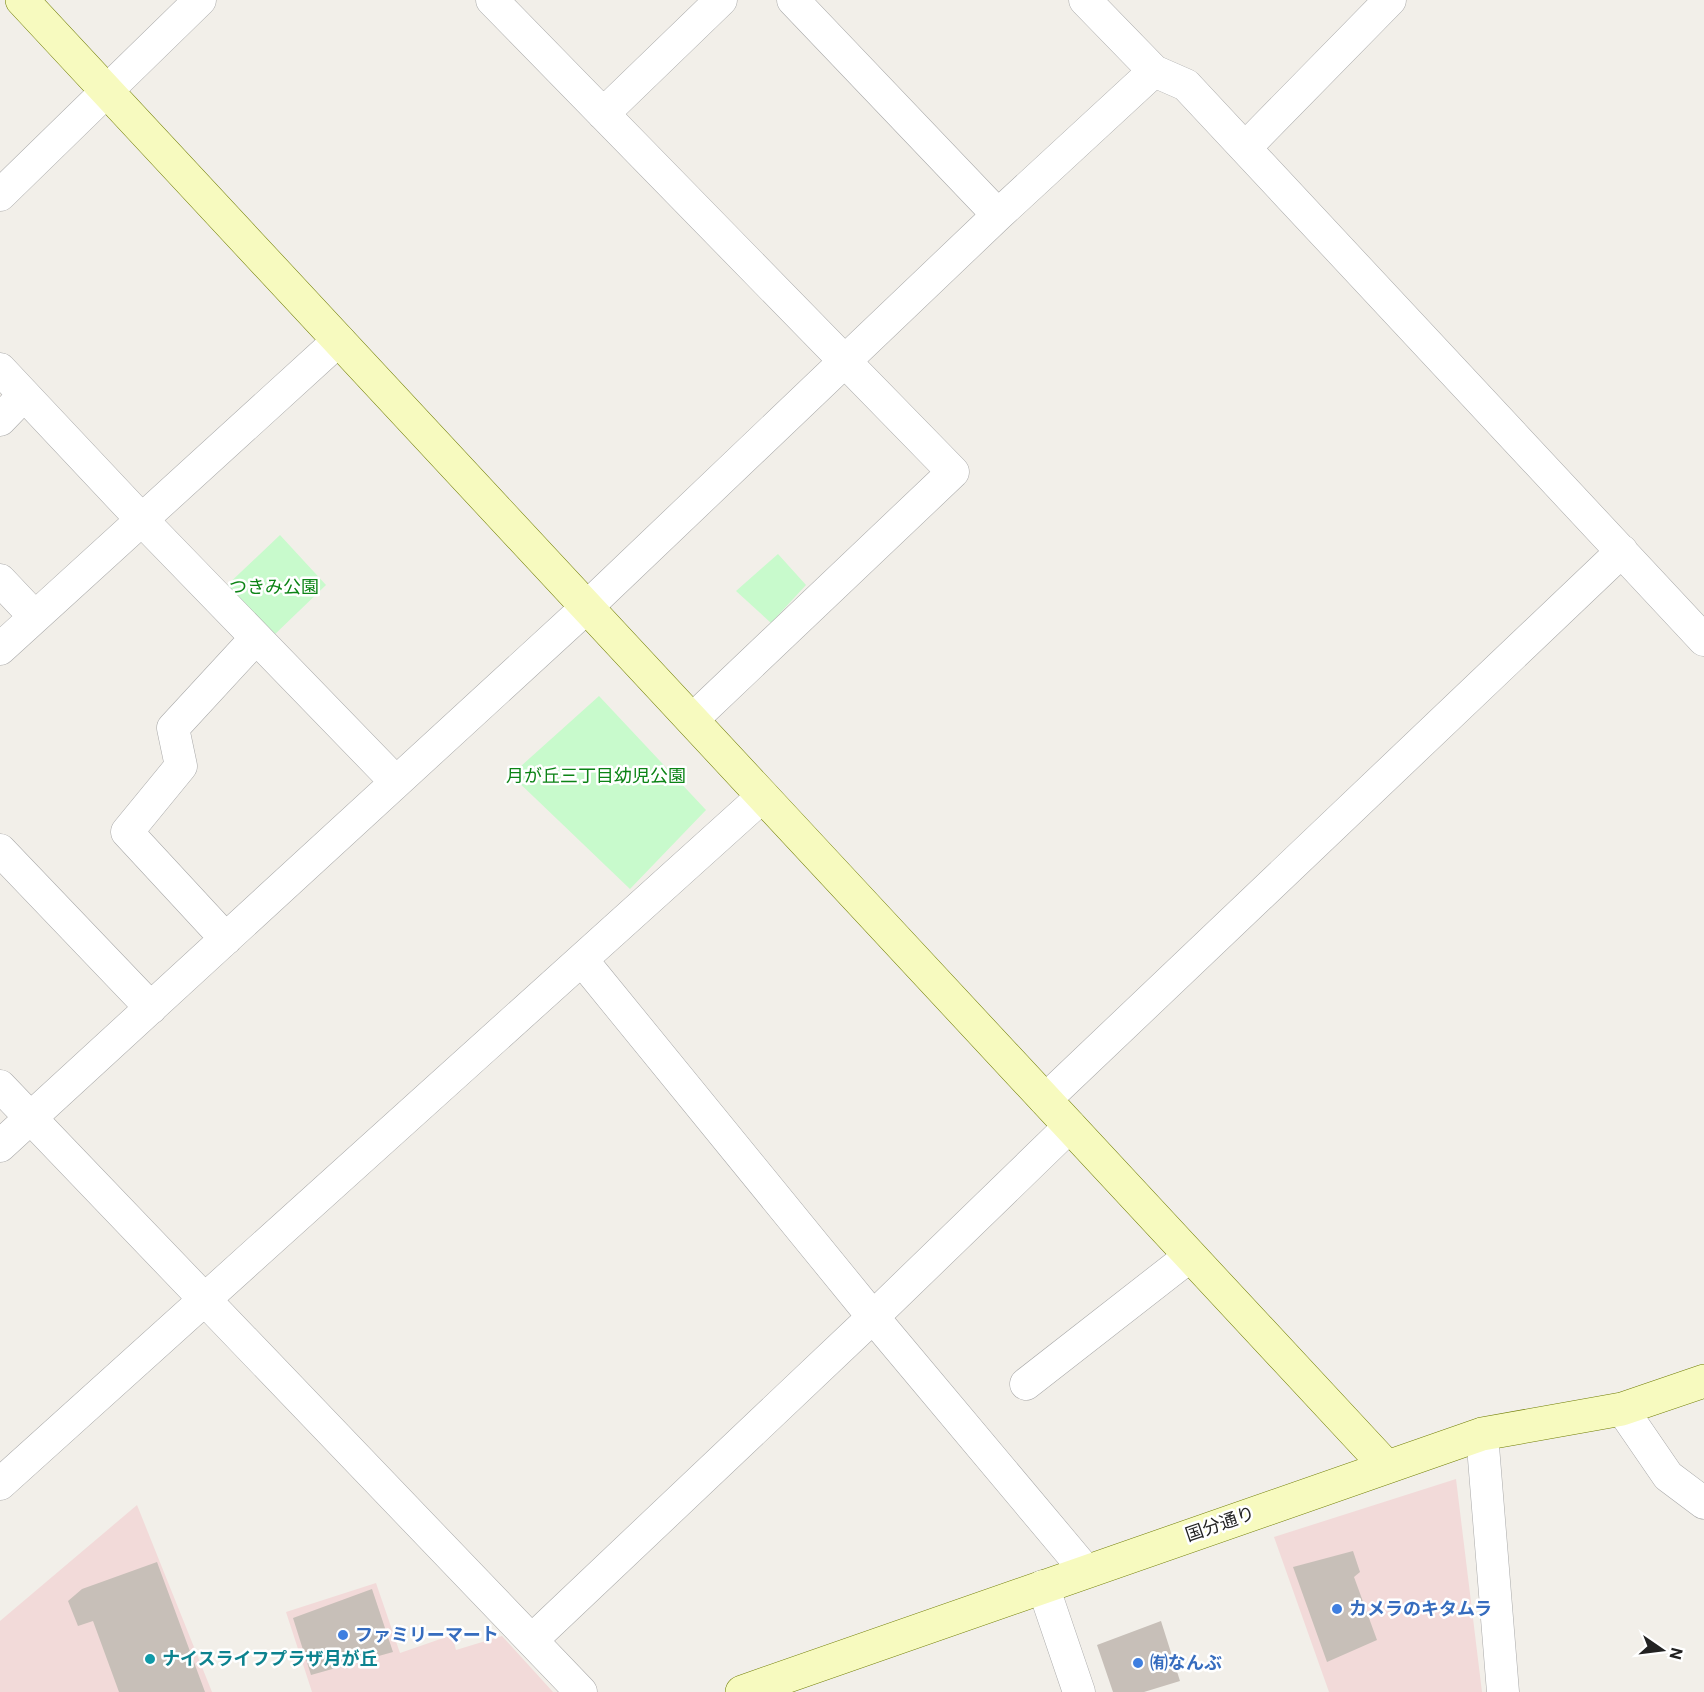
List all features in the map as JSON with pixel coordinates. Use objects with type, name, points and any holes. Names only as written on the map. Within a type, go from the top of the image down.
[{"type":"street","points":[[22,0],[1386,1466]]},
{"type":"street","points":[[0,195],[200,0]]},
{"type":"street","points":[[492,0],[953,472],[692,720]]},
{"type":"street","points":[[603,114],[722,0]]},
{"type":"street","points":[[793,0],[998,215]]},
{"type":"street","points":[[1084,0],[1154,71],[1186,85],[1704,640]]},
{"type":"street","points":[[1245,148],[1390,0]]},
{"type":"street","points":[[0,1146],[587,607],[998,215],[1154,71]]},
{"type":"street","points":[[0,649],[339,340]]},
{"type":"street","points":[[0,369],[142,520],[396,782]]},
{"type":"street","points":[[0,420],[24,395]]},
{"type":"street","points":[[1045,1100],[1622,550]]},
{"type":"street","points":[[0,580],[35,617]]},
{"type":"street","points":[[226,939],[127,832],[181,766],[173,728],[256,638]]},
{"type":"street","points":[[0,1484],[763,796]]},
{"type":"street","points":[[0,850],[151,1008]]},
{"type":"street","points":[[582,960],[873,1317],[1086,1571]]},
{"type":"street","points":[[0,1086],[581,1692]]},
{"type":"street","points":[[532,1640],[873,1317],[1070,1125]]},
{"type":"street","points":[[1026,1384],[1190,1256]]},
{"type":"street","name":"国分通り","points":[[742,1692],[1482,1434],[1622,1409],[1704,1381]]},
{"type":"street","points":[[1622,1409],[1668,1476],[1704,1503]]},
{"type":"street","points":[[1482,1434],[1503,1692]]},
{"type":"street","points":[[1043,1586],[1079,1692]]},
{"type":"shaded area","points":[[1456,1479],[1482,1692],[1329,1692],[1274,1537]]},
{"type":"shaded area","points":[[137,1505],[212,1692],[0,1692],[0,1621]]},
{"type":"shaded area","points":[[376,1583],[400,1653],[452,1635],[456,1650],[502,1636],[553,1692],[312,1692],[286,1612]]},
{"type":"green space","name":"つきみ公園","points":[[280,535],[326,585],[271,638],[222,590]]},
{"type":"green space","points":[[778,554],[806,585],[771,623],[736,591]]},
{"type":"green space","name":"月が丘三丁目幼児公園","points":[[599,696],[706,810],[630,889],[511,775]]},
{"type":"building","name":"カメラのキタムラ","points":[[1353,1551],[1360,1572],[1354,1577],[1377,1640],[1327,1662],[1293,1567]]},
{"type":"building","name":"ナイスライフプラザ月が丘","points":[[157,1562],[205,1692],[119,1692],[93,1621],[78,1626],[68,1601],[82,1589]]},
{"type":"building","name":"ファミリーマート","points":[[372,1589],[393,1652],[311,1675],[293,1618]]},
{"type":"building","name":"㈲なんぶ","points":[[1161,1621],[1180,1681],[1144,1692],[1113,1692],[1097,1645]]},
{"type":"place","name":"カメラのキタムラ","points":[[1337,1609]]},
{"type":"place","name":"ファミリーマート","points":[[343,1635]]},
{"type":"place","name":"ナイスライフプラザ月が丘","points":[[150,1659]]},
{"type":"place","name":"㈲なんぶ","points":[[1138,1663]]}]
